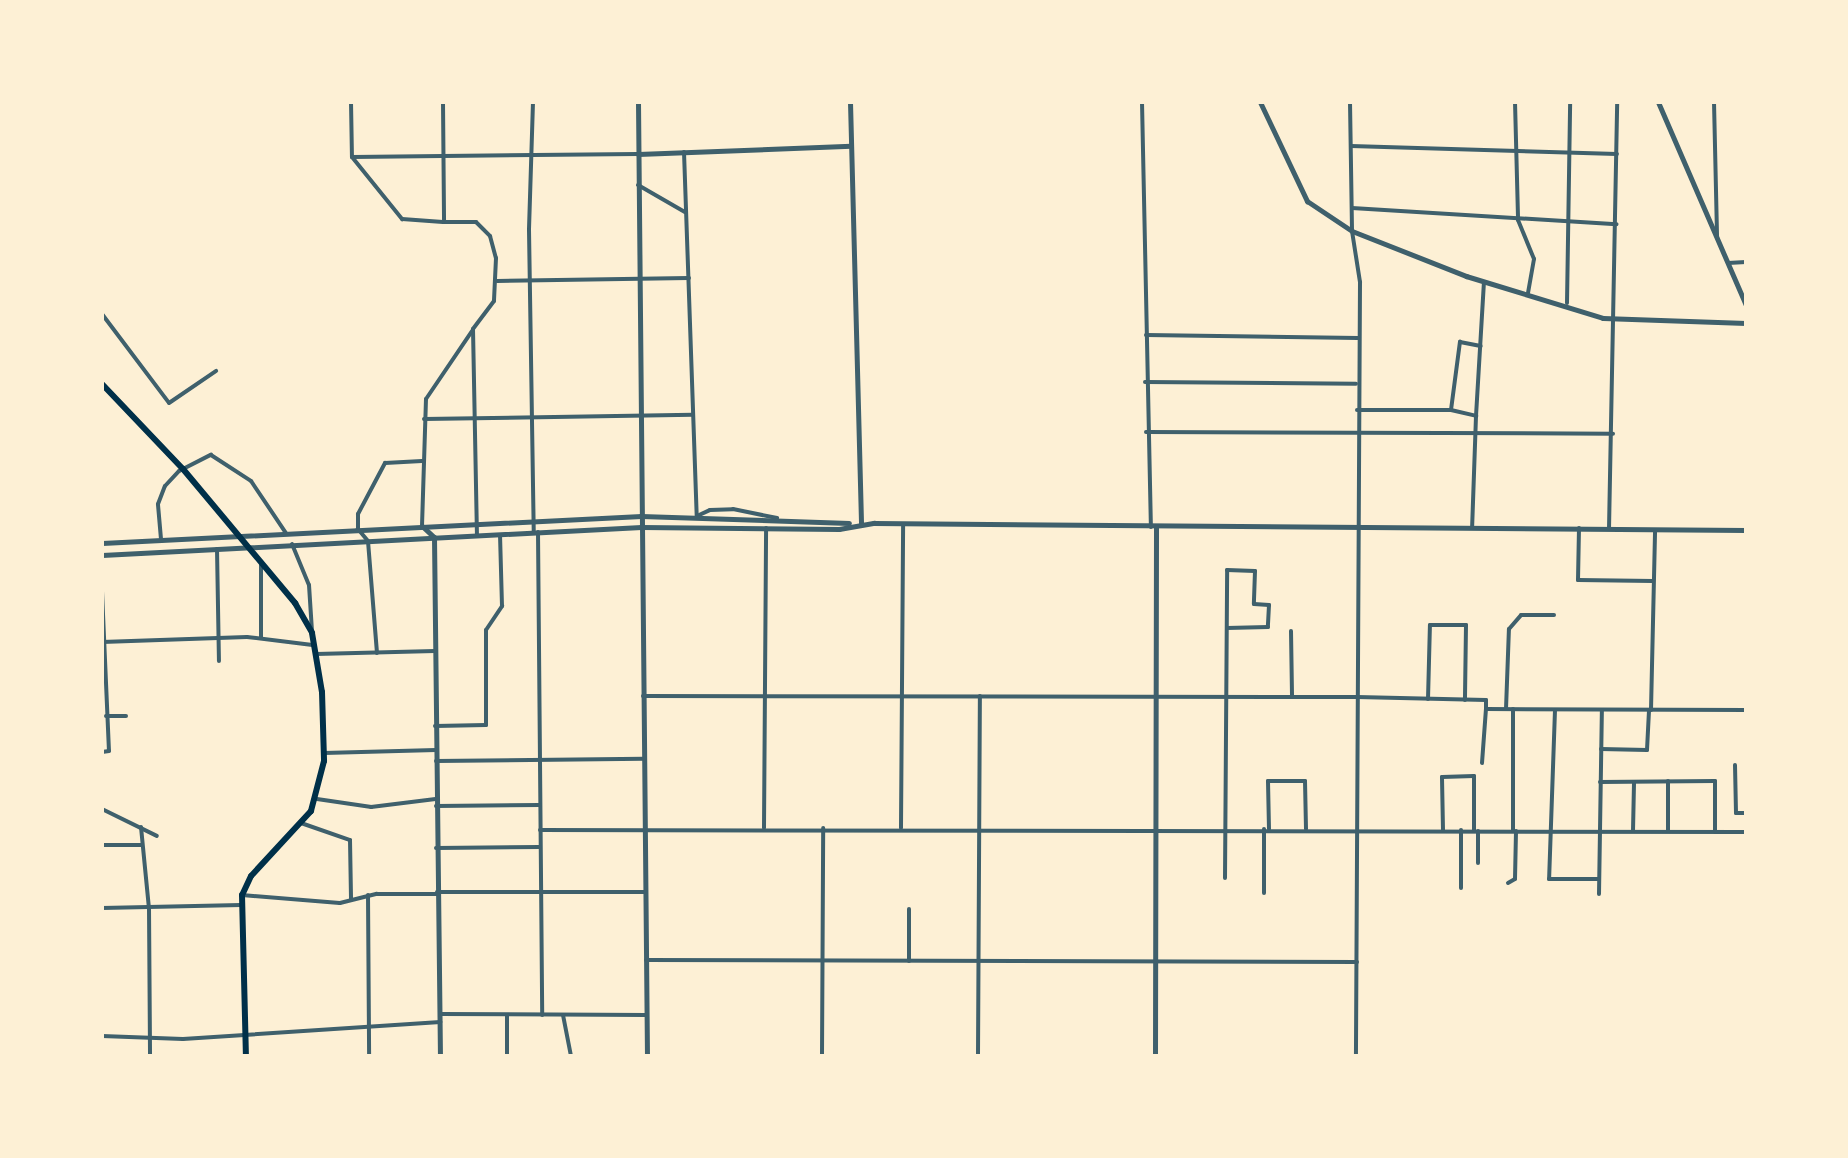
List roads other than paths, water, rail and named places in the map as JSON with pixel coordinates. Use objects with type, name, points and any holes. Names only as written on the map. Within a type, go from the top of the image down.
[{"type":"main road","points":[[102,384],[183,469],[306,617],[312,633],[324,753],[317,799],[301,823],[251,876],[242,895],[246,1056]]},
{"type":"street","points":[[351,102],[352,157],[402,219],[444,222],[470,219],[485,229],[497,281],[494,301],[430,389],[424,419],[422,526],[434,537],[440,1056]]},
{"type":"street","points":[[443,102],[444,222]]},
{"type":"street","points":[[533,102],[531,280],[542,1015]]},
{"type":"street","points":[[638,102],[647,1056]]},
{"type":"street","points":[[850,102],[861,524]]},
{"type":"street","points":[[1142,102],[1146,432],[1154,527],[1155,1056]]},
{"type":"street","points":[[1260,102],[1307,201],[1352,231],[1484,282],[1567,303],[1616,320],[1746,323]]},
{"type":"street","points":[[1350,102],[1352,231],[1360,282],[1356,384],[1356,1056]]},
{"type":"street","points":[[1515,102],[1518,220],[1534,259],[1528,294]]},
{"type":"street","points":[[1567,303],[1570,102]]},
{"type":"street","points":[[1609,529],[1616,320],[1617,102]]},
{"type":"street","points":[[1658,102],[1746,305]]},
{"type":"street","points":[[1714,102],[1717,240]]},
{"type":"street","points":[[352,157],[638,154],[851,146]]},
{"type":"street","points":[[1351,146],[1617,154]]},
{"type":"street","points":[[684,152],[697,516]]},
{"type":"street","points":[[638,185],[686,212]]},
{"type":"street","points":[[1352,208],[1617,224]]},
{"type":"street","points":[[1727,263],[1746,262]]},
{"type":"street","points":[[497,281],[689,278]]},
{"type":"street","points":[[1472,528],[1473,433],[1484,282]]},
{"type":"street","points":[[102,314],[169,403],[216,371]]},
{"type":"street","points":[[473,329],[477,535]]},
{"type":"street","points":[[1146,335],[1358,338]]},
{"type":"street","points":[[1451,410],[1460,342],[1481,346]]},
{"type":"street","points":[[1145,382],[1356,384]]},
{"type":"street","points":[[1357,410],[1451,410],[1476,416]]},
{"type":"street","points":[[424,419],[694,415]]},
{"type":"street","points":[[1146,432],[1613,434]]},
{"type":"street","points":[[161,539],[161,493],[183,469],[211,455],[242,474],[263,493],[286,533]]},
{"type":"street","points":[[377,653],[368,541],[358,529],[358,514],[381,467],[390,460],[422,461]]},
{"type":"street","points":[[697,516],[733,509],[777,518]]},
{"type":"street","points":[[102,543],[476,524],[534,517],[641,516],[777,518],[903,525],[1746,530]]},
{"type":"street","points":[[764,828],[766,518]]},
{"type":"street","points":[[102,555],[641,527],[839,529],[850,524]]},
{"type":"street","points":[[901,828],[903,525]]},
{"type":"street","points":[[1579,528],[1578,580],[1653,581]]},
{"type":"street","points":[[1601,749],[1647,750],[1655,530]]},
{"type":"street","points":[[435,726],[486,725],[486,630],[502,606],[500,534]]},
{"type":"street","points":[[291,543],[309,585],[312,633]]},
{"type":"street","points":[[217,549],[219,661]]},
{"type":"street","points":[[261,562],[261,638]]},
{"type":"street","points":[[1225,878],[1227,570],[1255,571],[1254,604],[1269,605],[1268,627],[1227,628]]},
{"type":"street","points":[[102,591],[105,735],[109,751],[102,752]]},
{"type":"street","points":[[1506,709],[1509,629],[1521,615],[1554,615]]},
{"type":"street","points":[[1428,699],[1430,625],[1466,625],[1465,700]]},
{"type":"street","points":[[1291,631],[1292,697]]},
{"type":"street","points":[[103,642],[220,637],[261,638],[313,645]]},
{"type":"street","points":[[316,654],[435,651]]},
{"type":"street","points":[[643,696],[901,694],[1486,700],[1482,763]]},
{"type":"street","points":[[978,1056],[980,696]]},
{"type":"street","points":[[1486,709],[1746,710]]},
{"type":"street","points":[[1508,883],[1515,879],[1513,709]]},
{"type":"street","points":[[1555,710],[1548,831],[1549,879],[1599,879]]},
{"type":"street","points":[[1599,894],[1602,710]]},
{"type":"street","points":[[106,716],[126,716]]},
{"type":"street","points":[[324,753],[436,750]]},
{"type":"street","points":[[436,761],[644,759]]},
{"type":"street","points":[[1735,765],[1736,813],[1746,813]]},
{"type":"street","points":[[1443,830],[1442,777],[1474,776],[1478,863]]},
{"type":"street","points":[[1264,893],[1268,781],[1305,781],[1306,829]]},
{"type":"street","points":[[1668,781],[1668,832]]},
{"type":"street","points":[[1600,782],[1715,781],[1715,832]]},
{"type":"street","points":[[1633,831],[1634,782]]},
{"type":"street","points":[[317,799],[371,807],[436,802],[540,805]]},
{"type":"street","points":[[102,809],[157,836]]},
{"type":"street","points":[[301,823],[350,840],[352,900]]},
{"type":"street","points":[[141,827],[149,908],[150,1056]]},
{"type":"street","points":[[822,1056],[823,828]]},
{"type":"street","points":[[540,830],[1156,828],[1746,832]]},
{"type":"street","points":[[1461,830],[1461,888]]},
{"type":"street","points":[[102,845],[142,845]]},
{"type":"street","points":[[436,848],[540,847]]},
{"type":"street","points":[[242,895],[352,900],[368,895],[437,893],[645,892]]},
{"type":"street","points":[[368,895],[369,1056]]},
{"type":"street","points":[[102,908],[241,905]]},
{"type":"street","points":[[909,909],[909,961]]},
{"type":"street","points":[[646,960],[1357,962]]},
{"type":"street","points":[[440,1014],[646,1015]]},
{"type":"street","points":[[507,1015],[507,1056]]},
{"type":"street","points":[[563,1015],[571,1056]]},
{"type":"street","points":[[102,1036],[244,1035],[369,1023],[440,1022]]}]
